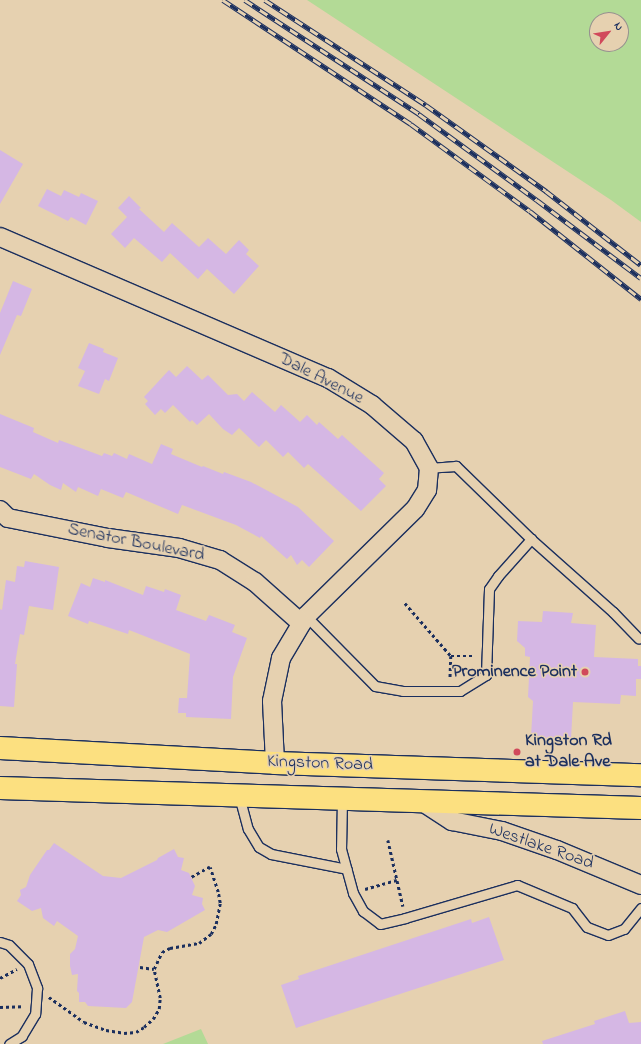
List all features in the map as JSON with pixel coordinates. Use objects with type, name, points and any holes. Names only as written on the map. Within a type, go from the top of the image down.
[{"type":"main road","name":"Kingston Road","points":[[0,748],[275,763],[641,775]]},
{"type":"main road","name":"Kingston Road","points":[[0,788],[641,808]]},
{"type":"street","name":"Dale Avenue","points":[[0,237],[328,378],[372,404],[414,441],[429,468]]},
{"type":"street","points":[[275,763],[272,701],[281,658],[303,620],[415,509],[427,490],[429,468]]},
{"type":"street","name":"Senator Boulevard","points":[[3,519],[108,538],[180,548],[220,560],[255,582],[303,620]]},
{"type":"street","name":"Westlake Road","points":[[421,801],[452,820],[502,831],[558,850],[641,885]]},
{"type":"lane","points":[[429,468],[456,466],[531,539],[613,612],[639,638]]},
{"type":"lane","points":[[303,620],[375,686],[403,691],[460,691],[486,675],[489,589],[498,576],[531,539]]},
{"type":"lane","points":[[238,796],[248,829],[259,848],[271,854],[347,869]]},
{"type":"lane","points":[[342,798],[341,849],[353,893],[363,911],[380,924],[405,918],[517,884],[572,908],[587,927],[608,935],[624,929],[641,908]]},
{"type":"lane","points":[[0,942],[9,945],[28,964],[37,988],[35,1014],[22,1036],[9,1044]]},
{"type":"path","points":[[405,603],[451,656],[450,691]]},
{"type":"path","points":[[451,656],[487,656]]},
{"type":"path","points":[[388,840],[405,918]]},
{"type":"path","points":[[37,988],[84,1022],[124,1033],[136,1032],[153,1019],[158,1009],[160,998],[154,969],[162,952],[170,948],[199,943],[211,934],[216,924],[220,903],[210,867],[192,877]]},
{"type":"path","points":[[353,893],[397,880]]},
{"type":"path","points":[[140,967],[154,969]]},
{"type":"path","points":[[0,1007],[36,1006]]},
{"type":"green space","points":[[307,0],[641,0],[641,222],[611,200]]},
{"type":"green space","points":[[201,1029],[208,1044],[163,1044]]},
{"type":"building","points":[[0,150],[23,164],[0,204]]},
{"type":"building","points":[[47,189],[61,196],[64,190],[79,197],[81,193],[98,201],[86,225],[71,217],[68,221],[38,206]]},
{"type":"building","points":[[129,196],[141,208],[139,209],[164,232],[172,223],[199,247],[208,238],[226,254],[239,240],[249,250],[246,254],[259,266],[234,294],[207,269],[198,279],[170,253],[162,262],[134,238],[125,248],[111,234],[127,217],[118,208]]},
{"type":"building","points":[[13,281],[32,289],[21,316],[17,315],[0,355],[0,313]]},
{"type":"building","points":[[89,343],[104,349],[103,352],[118,358],[109,381],[105,379],[99,394],[78,386],[85,371],[78,368]]},
{"type":"building","points":[[187,366],[202,380],[208,375],[228,395],[237,394],[244,401],[252,392],[275,412],[281,405],[300,422],[307,415],[317,425],[319,422],[338,439],[342,435],[384,473],[379,479],[386,486],[361,511],[308,464],[304,468],[288,452],[283,457],[266,440],[259,447],[239,428],[232,435],[223,429],[209,414],[197,425],[192,420],[190,422],[173,405],[165,413],[161,409],[155,415],[145,404],[148,401],[144,397],[169,370],[176,377]]},
{"type":"building","points":[[0,414],[34,428],[33,432],[58,443],[59,440],[102,456],[104,453],[112,456],[114,453],[127,459],[129,454],[152,464],[161,444],[173,449],[171,454],[202,467],[203,466],[223,474],[224,472],[251,482],[298,507],[334,541],[309,567],[302,560],[297,565],[291,555],[287,559],[261,536],[260,538],[236,525],[182,505],[178,514],[126,492],[123,498],[101,489],[98,496],[78,487],[76,492],[63,483],[61,490],[50,485],[34,474],[31,479],[0,467]]},
{"type":"building","points":[[25,561],[59,567],[53,610],[29,606],[24,635],[20,634],[15,664],[17,664],[14,707],[0,706],[0,609],[2,610],[6,580],[15,582],[17,566],[24,567]]},
{"type":"building","points":[[93,578],[105,582],[105,580],[143,595],[146,586],[164,592],[165,589],[181,595],[176,610],[206,621],[209,615],[235,625],[232,632],[247,638],[233,677],[231,719],[186,717],[186,713],[178,713],[179,698],[187,698],[190,654],[129,630],[128,634],[89,621],[88,624],[68,616],[81,583],[90,587]]},
{"type":"building","name":"Prominence Point","points":[[543,611],[573,613],[571,623],[596,625],[594,657],[638,659],[638,666],[641,666],[641,679],[636,679],[636,696],[621,695],[620,704],[573,702],[571,739],[531,737],[533,701],[528,697],[530,657],[525,656],[525,648],[517,641],[518,621],[542,622]]},
{"type":"building","points":[[54,843],[103,876],[121,878],[157,860],[174,849],[178,857],[184,858],[181,870],[189,873],[195,886],[192,895],[203,898],[202,904],[205,910],[167,932],[158,930],[144,937],[132,1002],[126,1008],[88,1006],[85,1002],[79,1002],[79,993],[77,991],[78,974],[72,975],[70,966],[70,954],[75,949],[78,936],[57,921],[54,926],[43,918],[41,908],[32,911],[17,901],[21,895],[20,890],[26,887],[30,875],[47,850],[49,850]]},
{"type":"building","points":[[489,917],[504,960],[296,1028],[281,985],[299,979],[298,976],[471,919],[472,923]]},
{"type":"building","points":[[625,1011],[629,1023],[641,1022],[641,1044],[543,1044],[542,1041],[595,1024],[594,1021]]},
{"type":"railway","points":[[223,0],[411,124],[530,211],[641,299]]},
{"type":"railway","points":[[245,0],[419,114],[641,278]]},
{"type":"railway","points":[[265,0],[426,105],[546,191],[641,265]]},
{"type":"place","name":"Prominence Point","points":[[585,672]]},
{"type":"place","name":"Kingston Rd at Dale Ave","points":[[517,752]]}]
